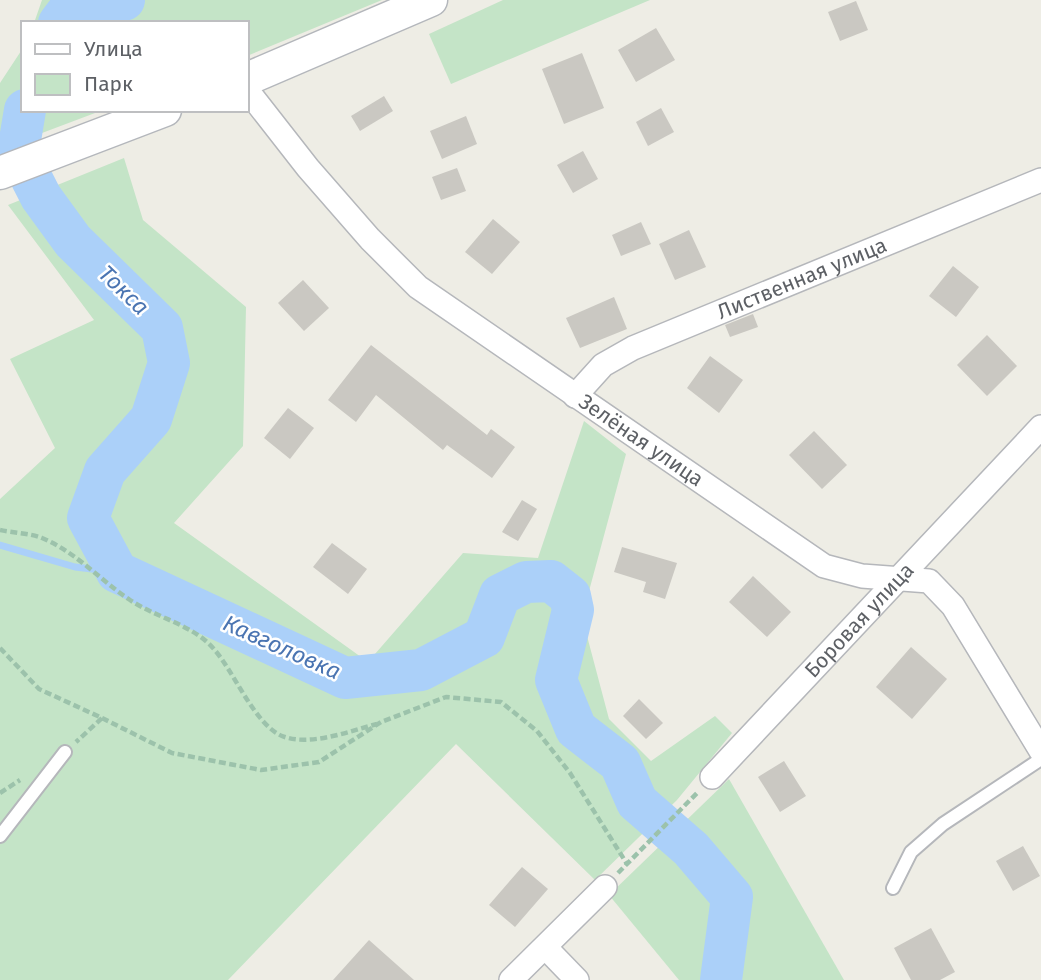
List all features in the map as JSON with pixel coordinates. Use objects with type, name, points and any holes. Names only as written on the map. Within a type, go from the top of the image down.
[{"type":"main road","points":[[248,79],[431,0]]},
{"type":"main road","points":[[0,173],[160,112]]},
{"type":"street","name":"Зелёная улица","points":[[248,91],[308,169],[370,239],[418,287],[824,566],[862,576],[929,581],[953,606],[1041,751]]},
{"type":"street","name":"Лиственная улица","points":[[575,396],[603,365],[633,348],[1041,180]]},
{"type":"street","name":"Боровая улица","points":[[712,777],[1041,427]]},
{"type":"street","points":[[511,980],[606,887]]},
{"type":"street","points":[[546,948],[577,980]]},
{"type":"lane","points":[[0,836],[65,752]]},
{"type":"lane","points":[[893,888],[911,852],[943,824],[1041,759]]},
{"type":"path","points":[[0,530],[42,538],[93,569],[129,600],[210,644],[230,667],[266,724],[282,736],[306,738],[333,735],[381,722],[446,697],[501,702],[537,731],[569,773],[627,864]]},
{"type":"path","points":[[0,648],[39,689],[172,753],[261,769],[319,762],[381,722]]},
{"type":"path","points":[[65,752],[102,718]]},
{"type":"path","points":[[606,887],[712,777]]},
{"type":"green space","points":[[42,0],[382,0],[248,56],[248,21],[35,21]]},
{"type":"green space","points":[[503,0],[650,0],[451,84],[429,34]]},
{"type":"green space","points":[[21,51],[21,112],[98,112],[42,133],[0,138],[0,83]]},
{"type":"green space","points":[[124,158],[143,220],[246,307],[243,446],[174,523],[368,662],[463,553],[538,558],[584,421],[626,454],[582,617],[609,719],[651,761],[715,716],[732,733],[677,800],[595,880],[456,744],[228,980],[0,980],[0,499],[55,448],[10,359],[94,320],[8,205]]},
{"type":"green space","points":[[729,779],[844,980],[679,980],[609,895]]},
{"type":"building","points":[[856,1],[868,30],[840,41],[828,12]]},
{"type":"building","points":[[656,28],[675,60],[636,82],[618,50]]},
{"type":"building","points":[[582,53],[604,108],[564,124],[542,69]]},
{"type":"building","points":[[384,96],[393,111],[360,131],[351,116]]},
{"type":"building","points":[[661,108],[674,132],[648,146],[636,122]]},
{"type":"building","points":[[466,116],[477,144],[442,159],[430,131]]},
{"type":"building","points":[[583,151],[598,179],[573,193],[557,165]]},
{"type":"building","points":[[457,168],[466,191],[441,200],[432,177]]},
{"type":"building","points":[[493,219],[520,242],[492,274],[465,252]]},
{"type":"building","points":[[641,222],[651,244],[621,256],[612,235]]},
{"type":"building","points":[[689,230],[706,267],[675,280],[659,244]]},
{"type":"building","points":[[953,266],[979,287],[956,317],[929,296]]},
{"type":"building","points":[[303,280],[329,308],[304,331],[278,303]]},
{"type":"building","points":[[614,297],[627,329],[580,348],[566,318]]},
{"type":"building","points":[[753,314],[758,327],[730,337],[725,325]]},
{"type":"building","points":[[987,335],[1017,366],[987,396],[957,365]]},
{"type":"building","points":[[371,345],[487,435],[491,429],[515,447],[492,478],[447,445],[443,450],[376,395],[356,422],[328,400]]},
{"type":"building","points":[[710,356],[743,380],[719,413],[687,388]]},
{"type":"building","points":[[288,408],[314,428],[290,459],[264,438]]},
{"type":"building","points":[[814,431],[847,465],[822,489],[789,455]]},
{"type":"building","points":[[522,500],[537,509],[518,541],[502,532]]},
{"type":"building","points":[[332,543],[367,569],[348,594],[313,567]]},
{"type":"building","points":[[622,547],[677,563],[665,599],[643,592],[646,582],[614,572]]},
{"type":"building","points":[[753,576],[791,612],[767,637],[729,602]]},
{"type":"building","points":[[911,647],[947,679],[912,719],[876,687]]},
{"type":"building","points":[[639,699],[663,723],[646,739],[623,716]]},
{"type":"building","points":[[784,761],[806,796],[780,812],[758,777]]},
{"type":"building","points":[[1023,846],[1040,876],[1013,891],[996,861]]},
{"type":"building","points":[[522,867],[548,889],[515,927],[489,905]]},
{"type":"building","points":[[931,928],[955,972],[940,980],[911,980],[894,948]]},
{"type":"building","points":[[369,940],[414,980],[333,980]]},
{"type":"waterway","name":"Токса","points":[[60,21],[65,15],[124,0]]},
{"type":"waterway","name":"Кавголовка","points":[[25,112],[18,152],[41,197],[73,241],[162,328],[169,363],[151,419],[105,471],[88,518],[117,572],[345,678],[421,670],[484,637],[500,595],[526,582],[551,581],[570,596],[573,610],[556,680],[576,729],[620,763],[637,802],[691,849],[732,897],[721,980]]},
{"type":"waterway","points":[[0,545],[75,567],[117,572]]}]
